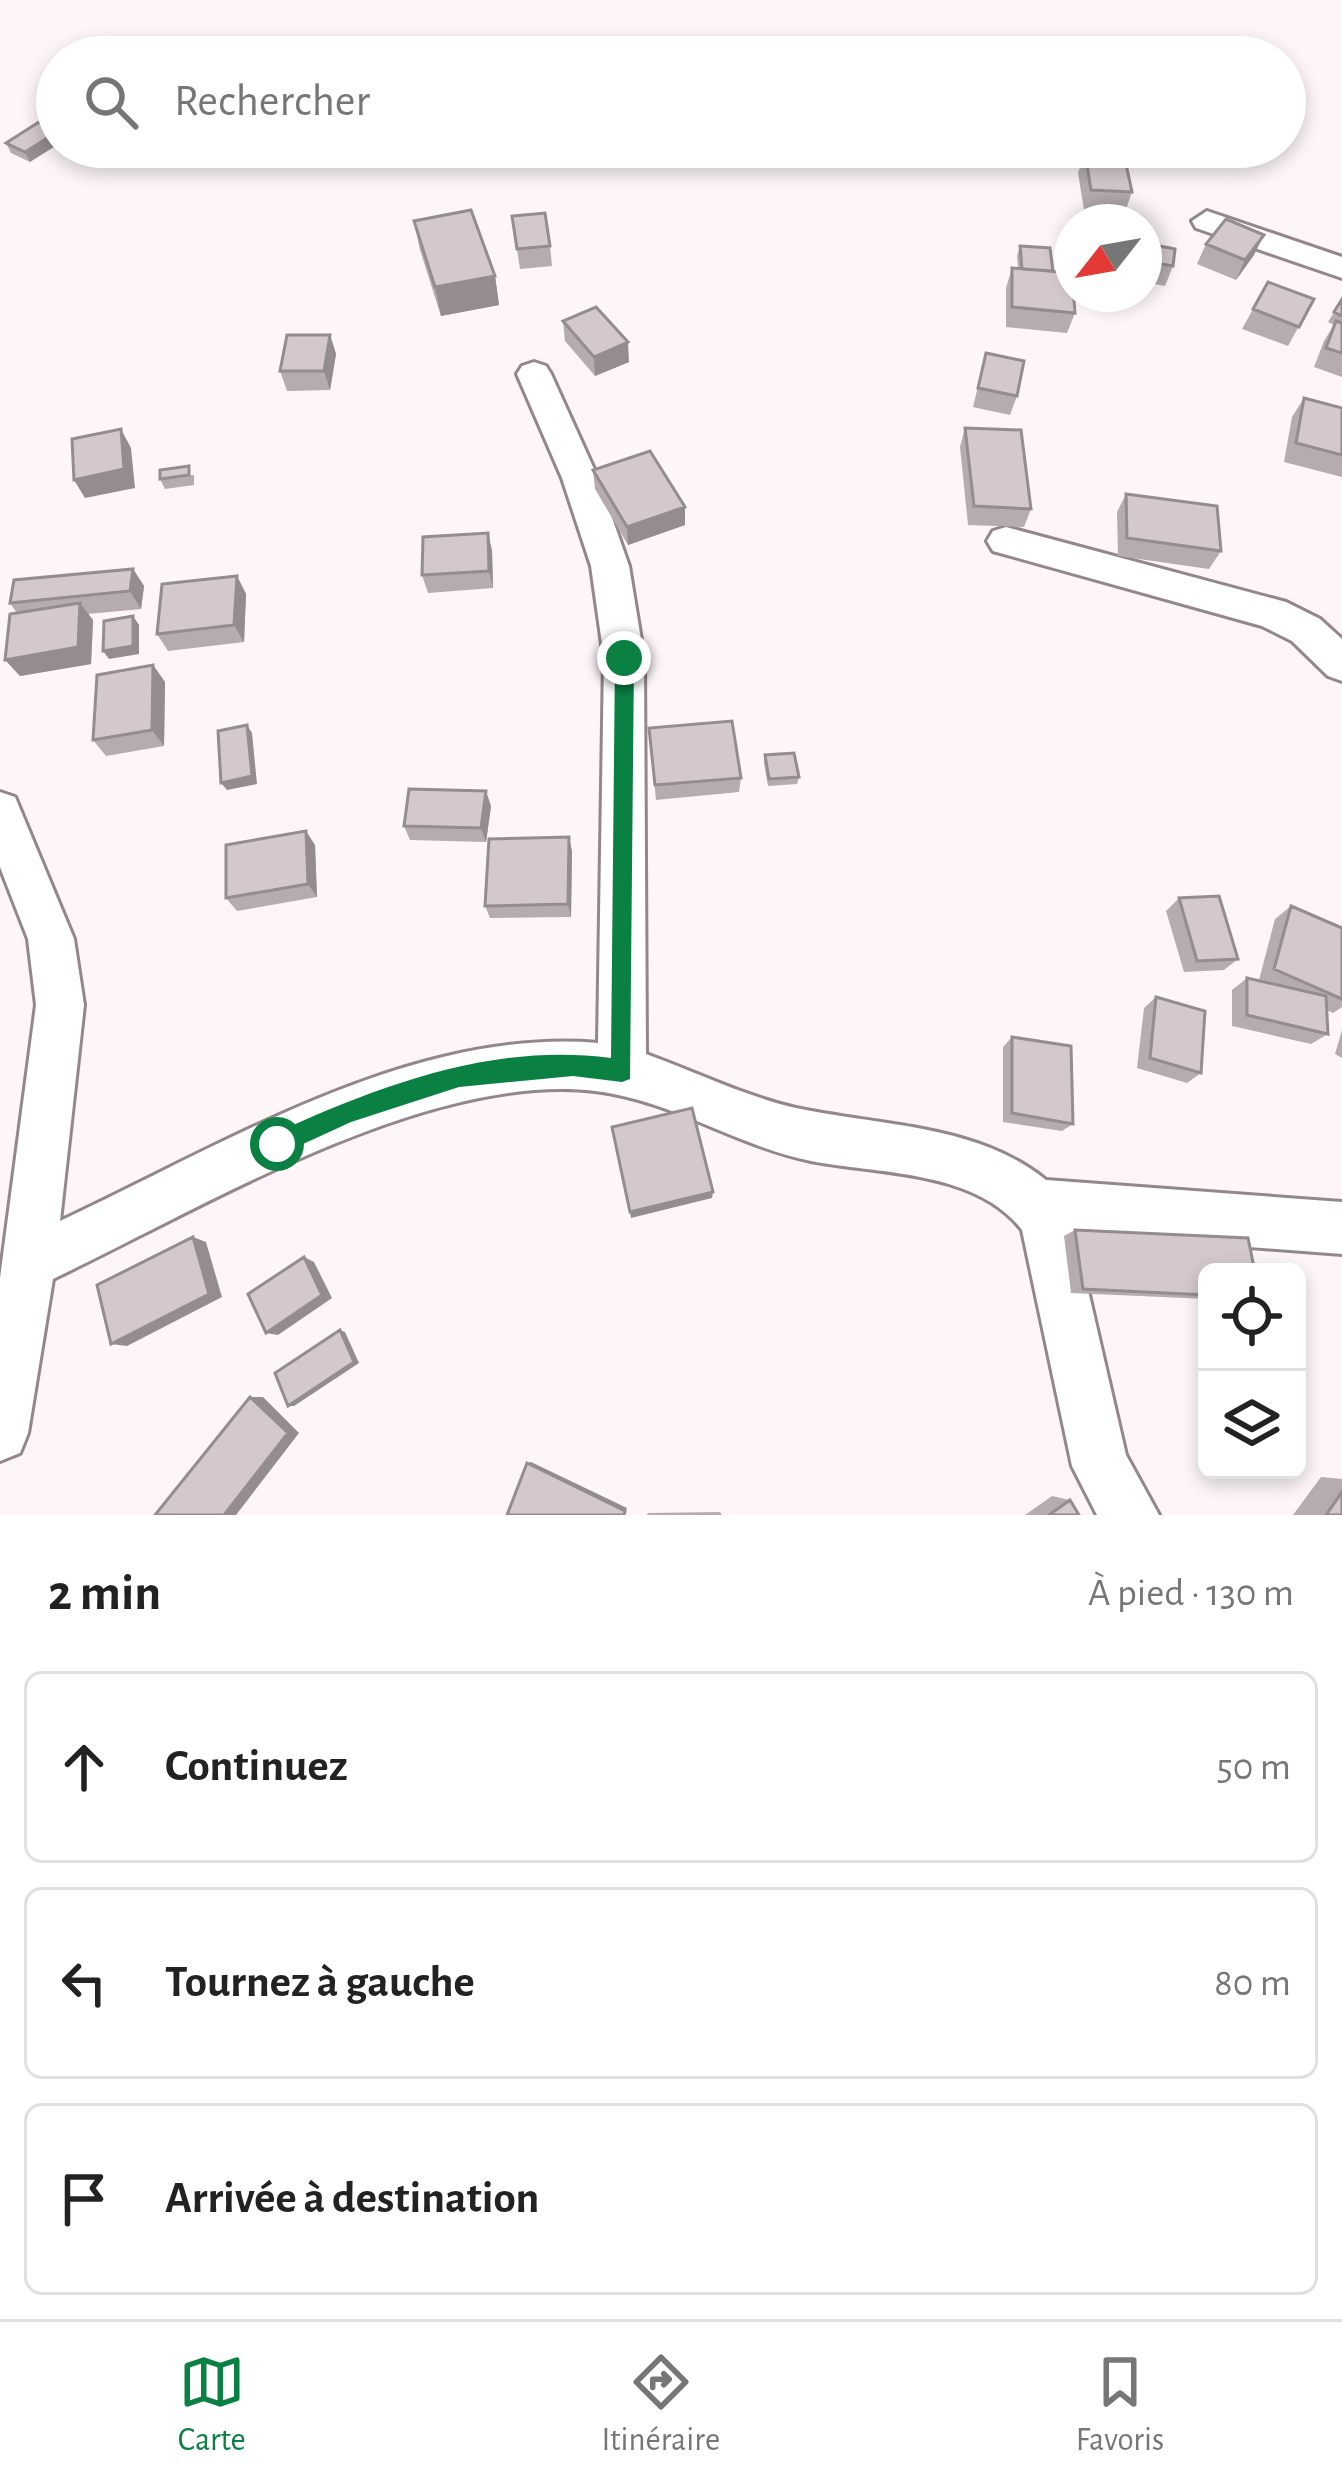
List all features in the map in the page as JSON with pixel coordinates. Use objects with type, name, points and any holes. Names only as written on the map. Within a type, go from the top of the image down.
[{"type":"street","points":[[1207,221],[1342,268]]},
{"type":"street","points":[[534,374],[580,478],[610,566],[624,658],[622,1071]]},
{"type":"street","points":[[1006,541],[1272,613],[1306,630],[1342,664]]},
{"type":"street","points":[[0,811],[51,939],[60,1004],[29,1263],[0,1433]]},
{"type":"street","points":[[29,1263],[328,1121],[398,1093],[482,1073],[573,1064],[622,1071],[774,1127],[971,1167],[1025,1192],[1038,1204],[1046,1222],[1100,1466],[1130,1515]]},
{"type":"street","points":[[1038,1204],[1342,1228]]},
{"type":"building","points":[[36,124],[36,145],[25,152],[6,143]]},
{"type":"building","points":[[1087,168],[1127,168],[1132,192],[1091,190]]},
{"type":"building","points":[[471,210],[495,276],[435,287],[414,221]]},
{"type":"building","points":[[545,213],[550,246],[517,249],[512,216]]},
{"type":"building","points":[[1226,219],[1264,235],[1245,260],[1206,244]]},
{"type":"building","points":[[1020,246],[1050,248],[1053,271],[1022,269]]},
{"type":"building","points":[[1162,246],[1175,249],[1173,266],[1162,264]]},
{"type":"building","points":[[1012,268],[1054,272],[1054,311],[1012,307]]},
{"type":"building","points":[[1268,282],[1314,299],[1299,327],[1253,309]]},
{"type":"building","points":[[596,307],[628,342],[594,357],[563,321]]},
{"type":"building","points":[[1336,321],[1342,323],[1342,353],[1326,348]]},
{"type":"building","points":[[287,335],[330,335],[324,371],[280,371]]},
{"type":"building","points":[[986,353],[1024,361],[1017,396],[978,388]]},
{"type":"building","points":[[1304,398],[1342,408],[1342,455],[1296,443]]},
{"type":"building","points":[[965,428],[1021,430],[1031,509],[974,506]]},
{"type":"building","points":[[121,429],[124,469],[74,480],[72,439]]},
{"type":"building","points":[[650,451],[685,507],[627,527],[593,470]]},
{"type":"building","points":[[189,466],[189,475],[160,479],[160,470]]},
{"type":"building","points":[[1126,494],[1217,506],[1221,551],[1127,538]]},
{"type":"building","points":[[488,533],[489,571],[422,575],[423,537]]},
{"type":"building","points":[[133,569],[130,591],[10,603],[14,580]]},
{"type":"building","points":[[237,576],[234,625],[157,634],[162,584]]},
{"type":"building","points":[[80,603],[78,647],[5,660],[10,614]]},
{"type":"building","points":[[133,616],[133,646],[103,651],[104,621]]},
{"type":"building","points":[[153,665],[152,730],[93,740],[97,675]]},
{"type":"building","points":[[732,721],[741,778],[655,785],[649,728]]},
{"type":"building","points":[[247,725],[252,776],[221,783],[218,731]]},
{"type":"building","points":[[794,753],[799,777],[769,779],[765,755]]},
{"type":"building","points":[[409,789],[486,791],[481,828],[404,826]]},
{"type":"building","points":[[306,831],[308,884],[226,898],[226,845]]},
{"type":"building","points":[[569,837],[568,904],[485,906],[489,839]]},
{"type":"building","points":[[1219,896],[1238,959],[1197,961],[1179,898]]},
{"type":"building","points":[[1291,906],[1342,928],[1342,999],[1274,969]]},
{"type":"building","points":[[1247,978],[1326,996],[1328,1034],[1247,1015]]},
{"type":"building","points":[[1156,997],[1205,1011],[1201,1073],[1150,1058]]},
{"type":"building","points":[[1012,1037],[1071,1046],[1073,1124],[1012,1113]]},
{"type":"building","points":[[692,1108],[713,1192],[630,1212],[612,1127]]},
{"type":"building","points":[[1075,1230],[1248,1238],[1253,1263],[1198,1263],[1198,1295],[1083,1289]]},
{"type":"building","points":[[193,1237],[209,1294],[111,1344],[97,1285]]},
{"type":"building","points":[[304,1257],[322,1295],[266,1333],[248,1294]]},
{"type":"building","points":[[340,1330],[354,1362],[288,1406],[275,1373]]},
{"type":"building","points":[[250,1397],[288,1433],[224,1515],[155,1515]]},
{"type":"building","points":[[527,1463],[625,1511],[624,1515],[507,1515]]},
{"type":"building","points":[[1342,1492],[1342,1515],[1326,1515]]},
{"type":"building","points":[[1070,1500],[1079,1515],[1049,1515]]},
{"type":"route","points":[[277,1144],[398,1093],[459,1076],[573,1064],[622,1071],[624,658]]}]
